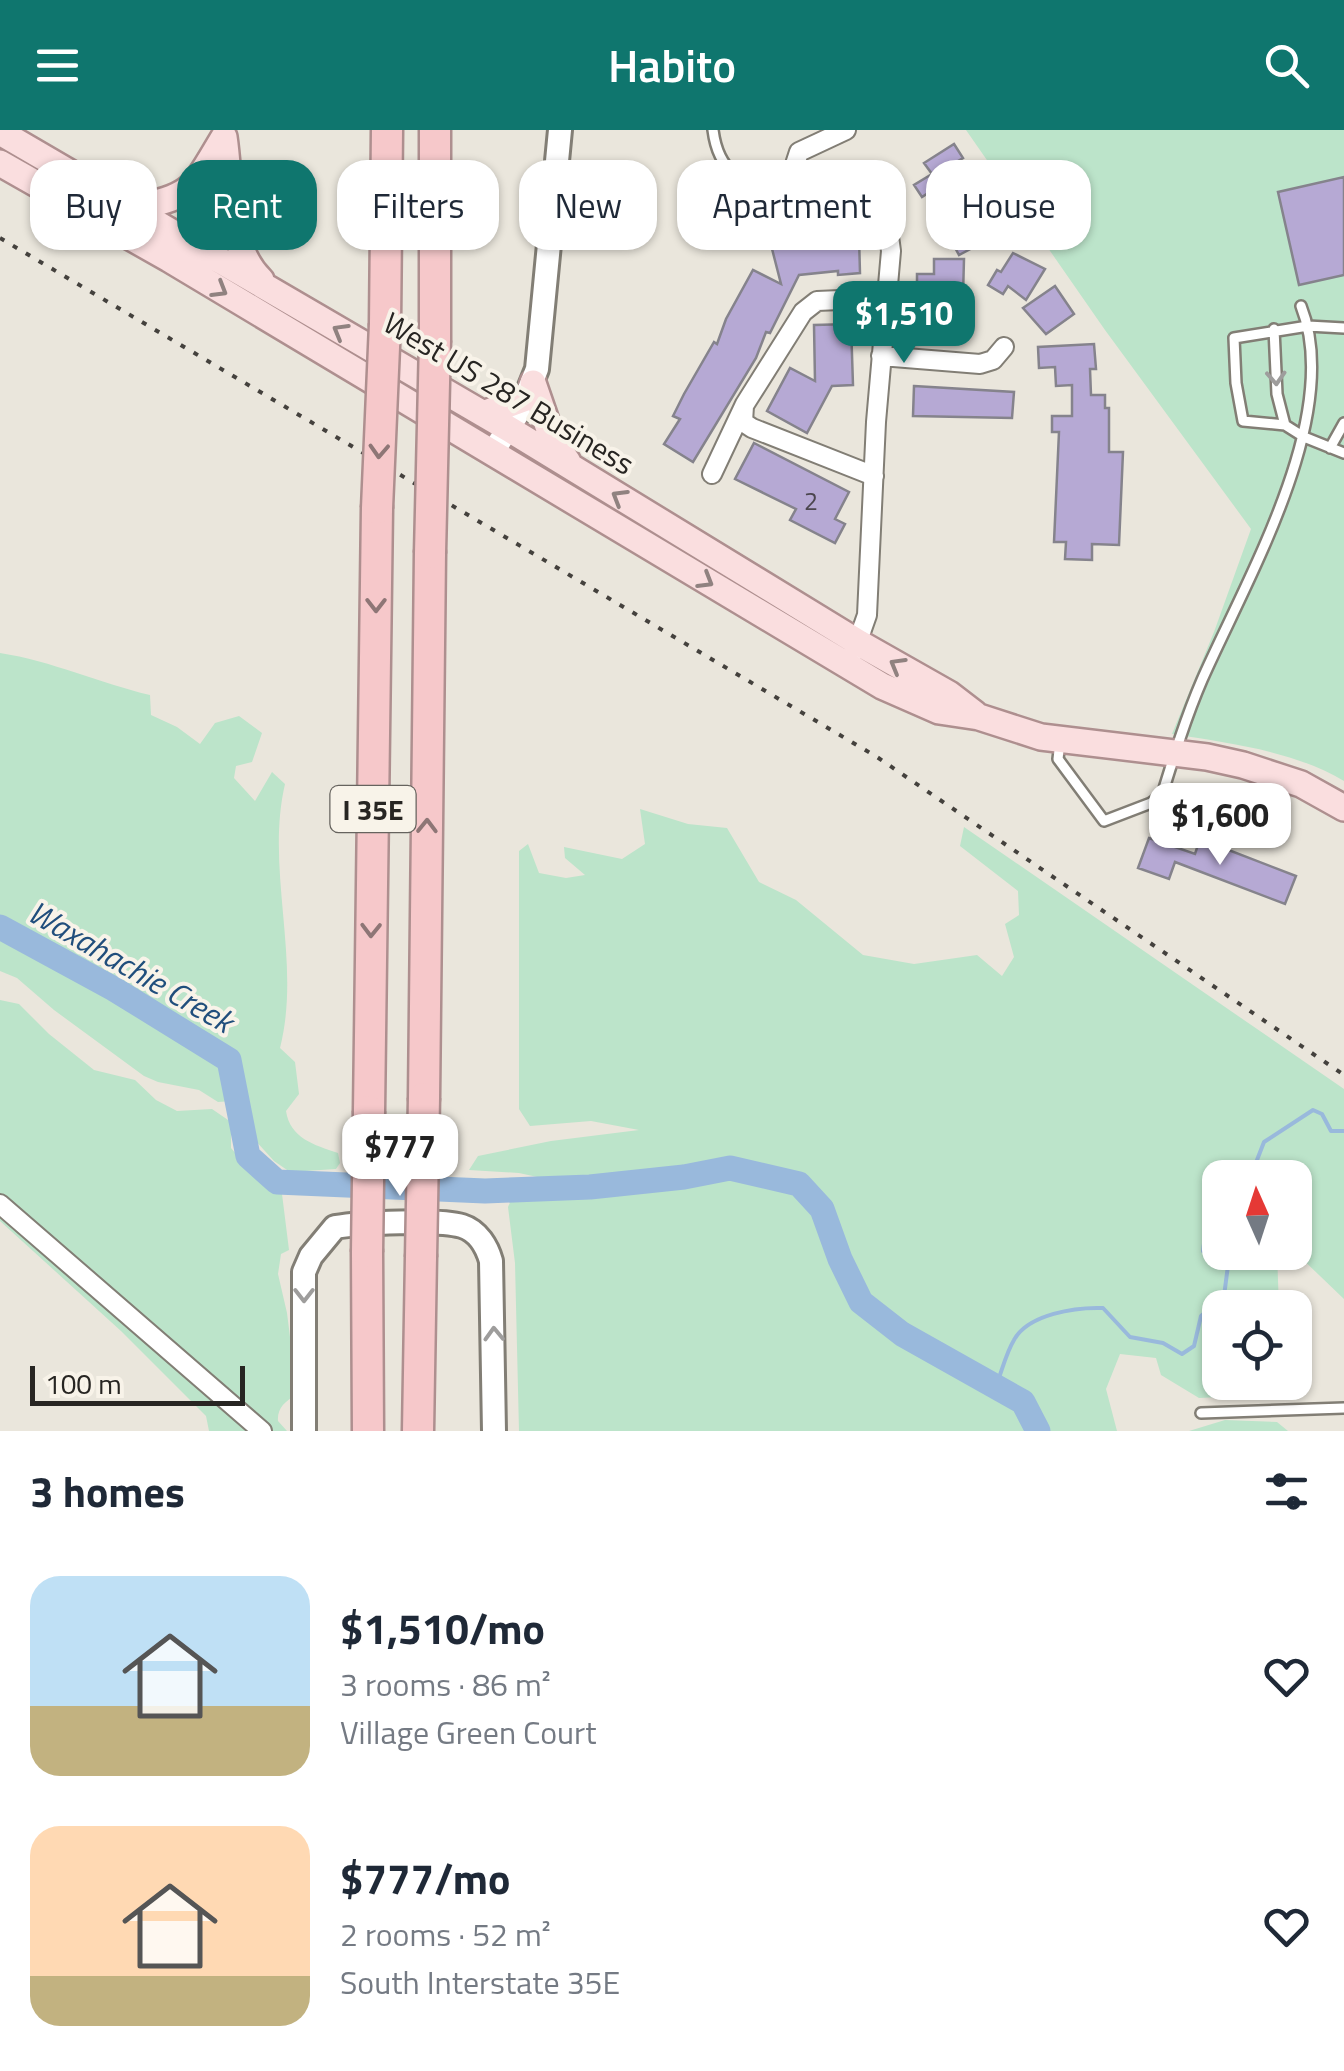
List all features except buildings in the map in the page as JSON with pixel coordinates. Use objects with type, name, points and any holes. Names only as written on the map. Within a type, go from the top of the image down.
[{"type":"highway","name":"I 35E","points":[[418,1431],[435,130]]},
{"type":"highway","points":[[434,329],[448,250],[455,130]]},
{"type":"highway","name":"I 35E","points":[[368,1431],[367,1252],[385,139]]},
{"type":"main road","points":[[492,453],[530,390],[540,348],[560,130]]},
{"type":"main road","name":"West US 287 Business","points":[[0,132],[49,160]]},
{"type":"main road","points":[[157,202],[184,195],[200,178],[224,134]]},
{"type":"main road","points":[[175,248],[214,184],[222,161],[224,134]]},
{"type":"main road","points":[[224,134],[237,236],[252,271],[276,293]]},
{"type":"main road","name":"West US 287 Business","points":[[0,164],[276,293],[509,429],[853,654]]},
{"type":"main road","name":"West US 287 Business","points":[[157,231],[175,248],[492,453],[853,654],[949,694],[979,717],[1060,740],[1175,753],[1273,773],[1344,808]]},
{"type":"main road","points":[[483,414],[530,390]]},
{"type":"main road","points":[[530,390],[558,452],[579,473]]},
{"type":"main road","points":[[304,1431],[304,1272],[311,1256],[335,1227],[440,1224],[461,1226],[472,1232],[487,1248],[491,1261],[494,1431]]},
{"type":"street","points":[[795,160],[799,152],[846,130]]},
{"type":"street","points":[[853,654],[868,615],[891,250]]},
{"type":"street","points":[[712,474],[745,404],[803,312],[817,301],[886,298]]},
{"type":"street","points":[[882,356],[980,364],[993,360],[1004,347]]},
{"type":"street","points":[[745,404],[743,422],[752,428],[874,476]]},
{"type":"street","points":[[0,1204],[262,1431]]},
{"type":"lane","points":[[713,130],[720,160]]},
{"type":"lane","points":[[1060,740],[1058,759],[1104,821],[1151,804],[1162,795],[1200,684],[1278,513],[1304,438],[1313,368],[1308,326],[1301,306]]},
{"type":"lane","points":[[1344,328],[1274,329],[1234,338],[1243,420],[1286,426],[1304,438],[1344,453]]},
{"type":"lane","points":[[1274,329],[1277,394],[1286,426]]},
{"type":"lane","points":[[1330,448],[1344,423]]},
{"type":"lane","points":[[1202,1413],[1344,1408]]},
{"type":"green space","points":[[966,130],[1344,130],[1344,781],[1283,755],[1172,734],[1251,529],[1049,250],[1091,250],[1091,160],[987,160]]},
{"type":"green space","points":[[0,653],[150,695],[151,715],[200,744],[215,723],[239,716],[262,733],[252,762],[236,766],[234,778],[255,801],[272,772],[285,784],[279,849],[287,982],[280,1048],[295,1062],[299,1094],[286,1111],[298,1134],[338,1153],[340,1163],[336,1169],[290,1172],[253,1138],[245,1121],[246,1100],[218,1102],[199,1090],[144,1076],[17,978],[0,971]]},
{"type":"green space","points":[[640,809],[688,824],[727,828],[759,882],[796,900],[863,955],[914,964],[977,955],[1002,976],[1014,957],[1005,924],[1019,915],[1018,891],[960,846],[964,827],[1344,1089],[1344,1299],[1312,1268],[1312,1160],[1202,1160],[1202,1270],[1278,1270],[1278,1290],[1202,1290],[1202,1398],[1161,1375],[1156,1358],[1120,1354],[1106,1389],[1117,1431],[519,1431],[515,1263],[508,1207],[513,1196],[622,1196],[664,1181],[610,1177],[560,1182],[519,1173],[469,1170],[478,1156],[551,1141],[639,1130],[591,1121],[530,1126],[519,1109],[519,851],[528,844],[539,873],[566,878],[585,875],[565,858],[564,847],[622,859],[645,844]]},
{"type":"green space","points":[[0,1000],[19,1004],[94,1070],[135,1080],[156,1100],[177,1111],[212,1109],[231,1122],[231,1148],[263,1185],[282,1194],[289,1250],[281,1254],[278,1274],[296,1385],[295,1395],[282,1406],[278,1416],[287,1431],[209,1431],[206,1416],[121,1331],[0,1221]]},
{"type":"green space","points":[[1225,1420],[1277,1422],[1288,1431],[1189,1431]]},
{"type":"waterway","name":"Waxahachie Creek","points":[[0,927],[114,989],[229,1060],[248,1156],[277,1182],[485,1191],[590,1187],[730,1168],[799,1184],[822,1209],[861,1302],[902,1334],[1023,1402],[1038,1431]]},
{"type":"waterway","points":[[1257,1160],[1264,1142],[1313,1110],[1322,1114],[1331,1131],[1344,1131]]},
{"type":"waterway","points":[[996,1386],[1021,1331],[1041,1318],[1067,1311],[1103,1308],[1130,1337],[1163,1343],[1182,1354],[1194,1346],[1201,1316],[1224,1296],[1227,1270]]},
{"type":"railway","points":[[0,238],[877,757],[1344,1075]]}]
